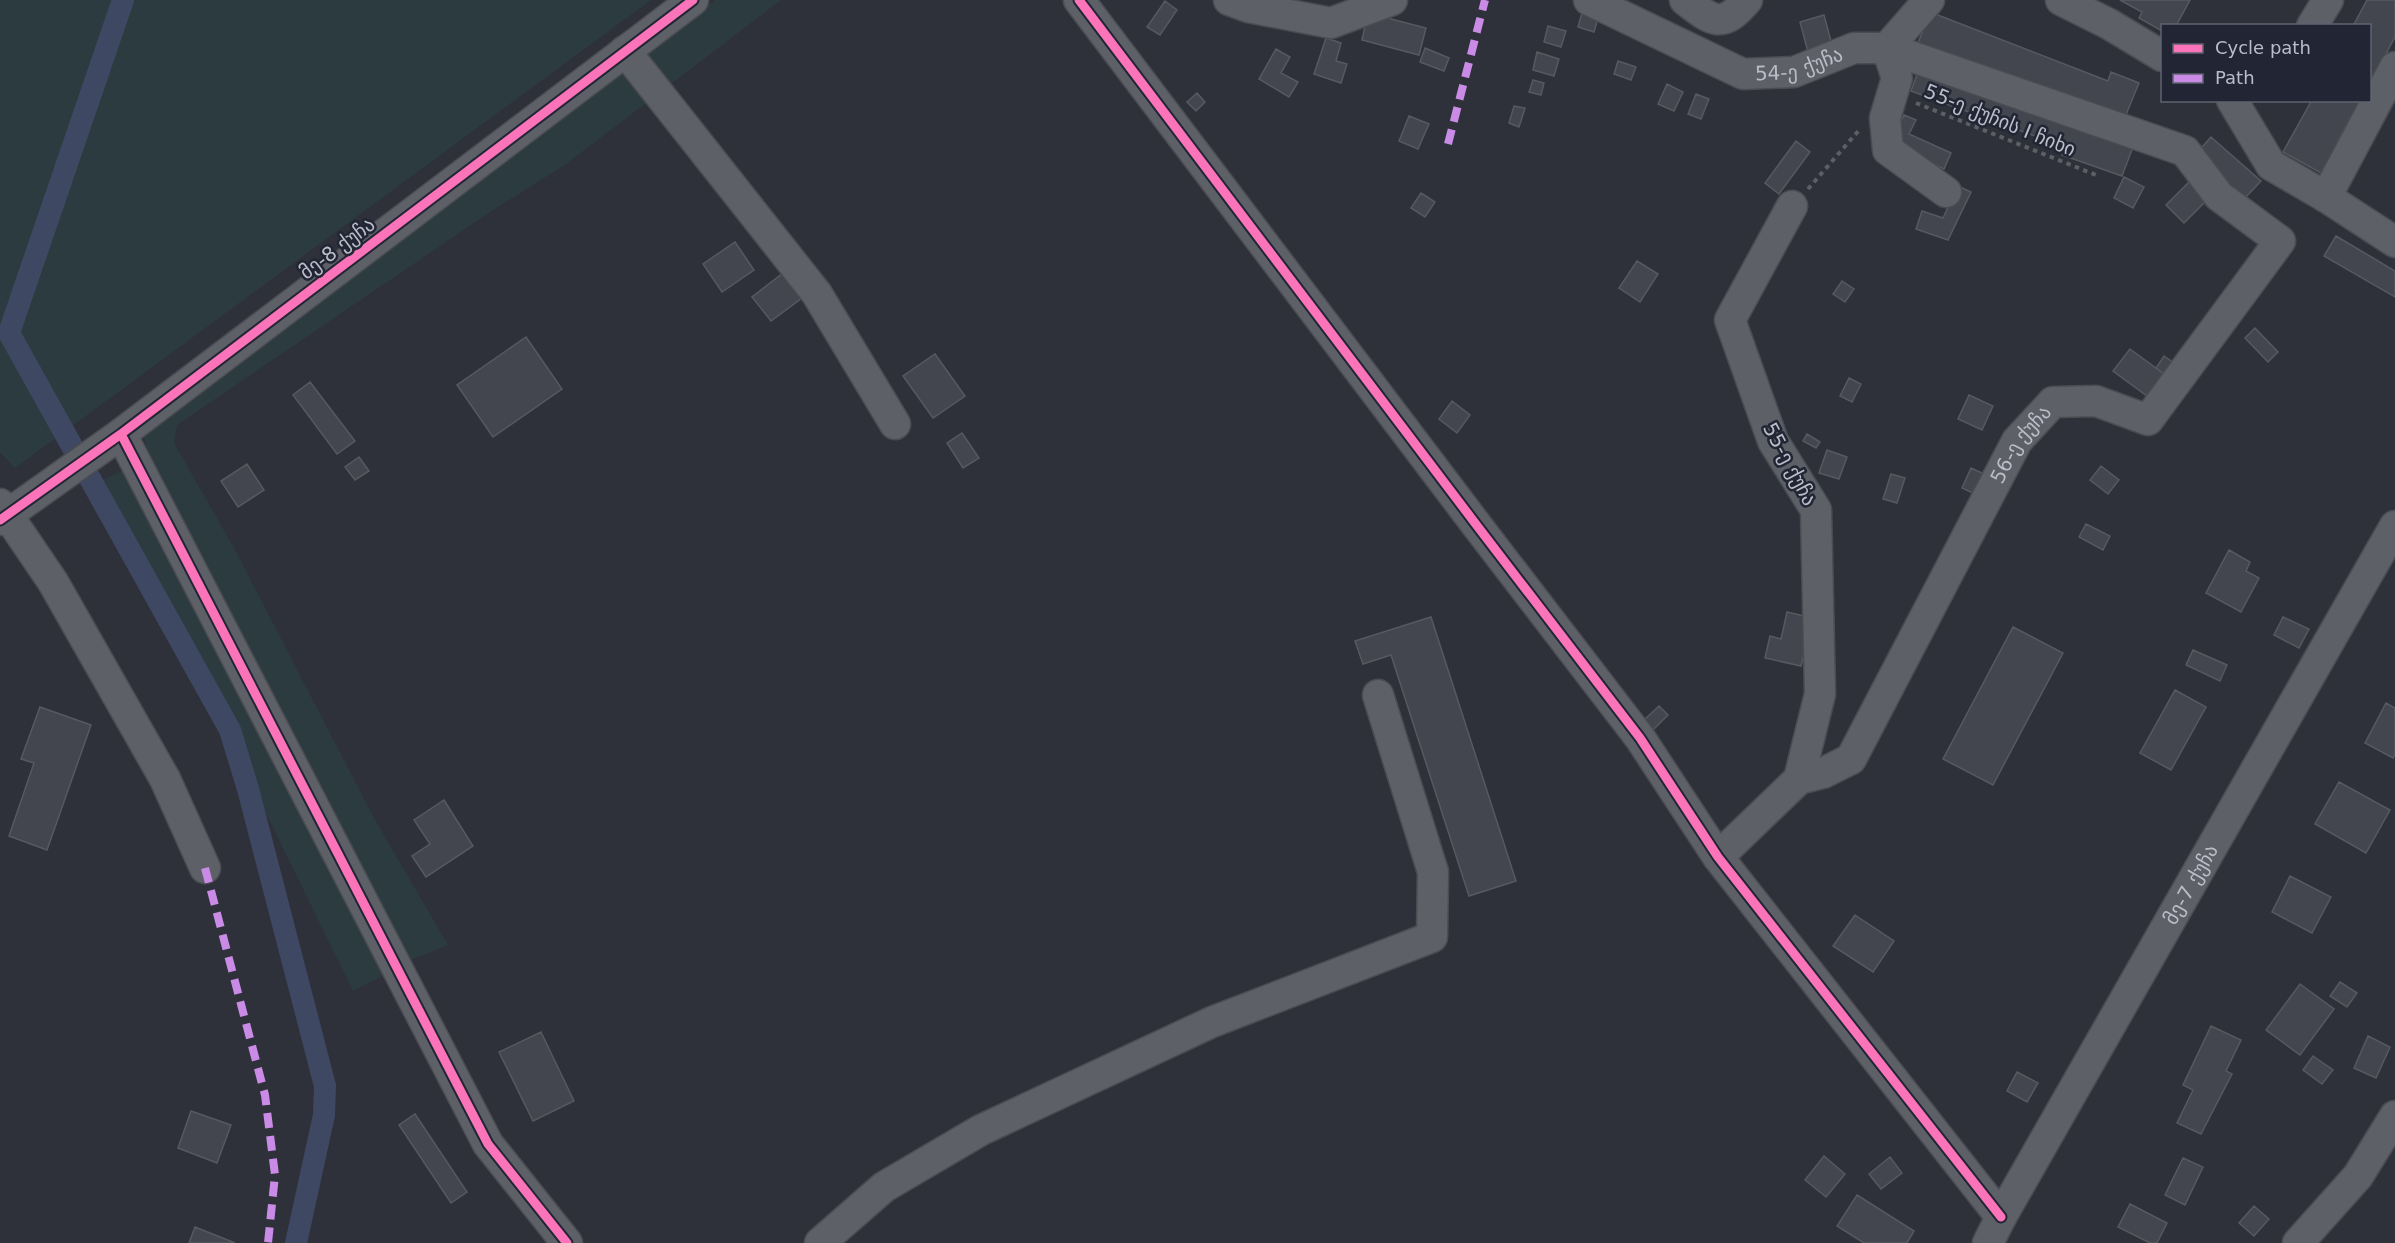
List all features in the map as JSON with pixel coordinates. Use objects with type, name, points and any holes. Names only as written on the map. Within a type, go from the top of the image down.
[{"type":"street","name":"მე-8 ქუჩა","points":[[2,513],[122,434],[693,0]]},
{"type":"street","points":[[1079,0],[1478,528],[1640,738],[1718,857],[1994,1230]]},
{"type":"street","points":[[1242,2],[1331,23],[1392,0]]},
{"type":"street","name":"54-ე ქუჩა","points":[[1589,0],[1743,74],[1794,72],[1854,48],[1887,48],[2185,151],[2219,196]]},
{"type":"street","points":[[1685,0],[1704,14],[1719,20],[1734,15],[1746,0]]},
{"type":"street","points":[[1929,0],[1887,48],[1897,78],[1885,118],[1888,150],[1946,192]]},
{"type":"street","points":[[2061,0],[2109,24],[2161,55]]},
{"type":"street","points":[[2313,24],[2328,0]]},
{"type":"street","points":[[625,51],[817,294],[895,424]]},
{"type":"street","points":[[2326,197],[2395,67]]},
{"type":"street","points":[[2233,102],[2271,165],[2393,235]]},
{"type":"street","name":"56-ე ქუჩა","points":[[1799,779],[1823,773],[1851,759],[2017,441],[2054,402],[2096,401],[2148,420],[2280,241],[2219,196]]},
{"type":"street","name":"55-ე ქუჩა","points":[[1792,206],[1730,320],[1773,441],[1816,510],[1820,694],[1799,779]]},
{"type":"street","points":[[122,434],[488,1144],[567,1243]]},
{"type":"street","points":[[2,513],[53,582],[165,779],[205,868]]},
{"type":"street","name":"მე-7 ქუჩა","points":[[1994,1230],[2395,526]]},
{"type":"street","points":[[820,1243],[884,1187],[981,1130],[1212,1022],[1432,937],[1433,872],[1378,695]]},
{"type":"street","points":[[1718,857],[1799,779]]},
{"type":"street","points":[[2298,1243],[2358,1176],[2395,1116]]},
{"type":"path","points":[[1792,206],[1861,128]]},
{"type":"shaded area","points":[[0,0],[651,0],[15,468],[0,452]]},
{"type":"shaded area","points":[[715,0],[781,0],[566,164],[490,212],[177,425],[174,443],[234,548],[375,820],[448,945],[411,960],[149,455],[144,437],[156,416]]},
{"type":"shaded area","points":[[138,463],[388,973],[353,991],[103,480]]},
{"type":"building","points":[[2120,0],[2190,0],[2177,24],[2161,24],[2161,30],[2139,18],[2142,12]]},
{"type":"building","points":[[2367,0],[2395,0],[2395,37],[2371,81],[2371,24],[2354,24]]},
{"type":"building","points":[[1165,1],[1177,10],[1160,35],[1147,27]]},
{"type":"building","points":[[1584,6],[1600,11],[1594,32],[1578,27]]},
{"type":"building","points":[[1930,12],[2108,81],[2111,72],[2139,83],[2123,122],[1918,43]]},
{"type":"building","points":[[1368,13],[1426,28],[1419,55],[1362,40]]},
{"type":"building","points":[[1824,15],[1832,45],[1808,52],[1800,22]]},
{"type":"building","points":[[1548,26],[1566,31],[1561,47],[1544,42]]},
{"type":"building","points":[[1326,38],[1341,43],[1336,61],[1347,64],[1341,83],[1314,74]]},
{"type":"building","points":[[1425,48],[1449,58],[1444,71],[1420,62]]},
{"type":"building","points":[[1276,49],[1290,57],[1281,73],[1298,82],[1289,97],[1259,79]]},
{"type":"building","points":[[1537,52],[1559,59],[1554,76],[1533,70]]},
{"type":"building","points":[[1618,61],[1636,67],[1631,80],[1614,74]]},
{"type":"building","points":[[1919,69],[2133,147],[2122,176],[2062,155],[2065,147],[1911,91]]},
{"type":"building","points":[[1533,80],[1544,83],[1541,95],[1529,92]]},
{"type":"building","points":[[1667,84],[1683,92],[1674,111],[1658,104]]},
{"type":"building","points":[[1197,93],[1205,102],[1196,111],[1187,102]]},
{"type":"building","points":[[1696,94],[1709,99],[1701,119],[1688,114]]},
{"type":"building","points":[[2311,102],[2359,102],[2321,173],[2283,152]]},
{"type":"building","points":[[1514,106],[1525,108],[1519,127],[1509,123]]},
{"type":"building","points":[[1904,115],[1916,120],[1909,134],[1951,153],[1944,169],[1911,154],[1889,148]]},
{"type":"building","points":[[1409,116],[1429,124],[1418,149],[1399,141]]},
{"type":"building","points":[[2211,137],[2261,181],[2245,198],[2195,155]]},
{"type":"building","points":[[1796,141],[1810,152],[1779,194],[1765,183]]},
{"type":"building","points":[[2124,177],[2144,187],[2133,208],[2114,198]]},
{"type":"building","points":[[2193,178],[2211,196],[2184,223],[2166,205]]},
{"type":"building","points":[[1958,186],[1971,192],[1948,240],[1916,229],[1922,211],[1943,218]]},
{"type":"building","points":[[1421,193],[1435,202],[1425,217],[1411,208]]},
{"type":"building","points":[[2336,236],[2395,271],[2395,297],[2324,256]]},
{"type":"building","points":[[735,242],[754,270],[722,292],[703,264]]},
{"type":"building","points":[[1637,261],[1658,274],[1640,302],[1619,288]]},
{"type":"building","points":[[783,273],[802,298],[771,321],[752,297]]},
{"type":"building","points":[[1842,281],[1854,289],[1845,302],[1833,294]]},
{"type":"building","points":[[2255,328],[2278,352],[2268,362],[2245,338]]},
{"type":"building","points":[[526,337],[562,389],[493,437],[457,385]]},
{"type":"building","points":[[2130,349],[2168,377],[2151,399],[2113,371]]},
{"type":"building","points":[[935,354],[965,396],[933,418],[903,376]]},
{"type":"building","points":[[2164,356],[2177,365],[2168,377],[2156,368]]},
{"type":"building","points":[[1849,378],[1861,384],[1852,402],[1840,396]]},
{"type":"building","points":[[310,382],[355,441],[337,454],[293,395]]},
{"type":"building","points":[[1969,395],[1993,406],[1982,430],[1958,419]]},
{"type":"building","points":[[1452,401],[1470,415],[1457,433],[1439,419]]},
{"type":"building","points":[[962,433],[979,458],[963,468],[947,443]]},
{"type":"building","points":[[1807,434],[1820,442],[1816,448],[1803,441]]},
{"type":"building","points":[[1827,450],[1847,457],[1839,479],[1819,473]]},
{"type":"building","points":[[359,457],[369,471],[355,480],[345,467]]},
{"type":"building","points":[[247,464],[264,490],[238,507],[221,481]]},
{"type":"building","points":[[2101,466],[2119,480],[2108,494],[2090,480]]},
{"type":"building","points":[[1971,468],[1993,478],[1983,498],[1962,488]]},
{"type":"building","points":[[1891,474],[1905,478],[1897,503],[1883,499]]},
{"type":"building","points":[[2086,524],[2110,536],[2103,550],[2079,537]]},
{"type":"building","points":[[2229,550],[2250,562],[2246,571],[2259,578],[2241,612],[2206,593]]},
{"type":"building","points":[[1787,612],[1813,618],[1801,666],[1765,658],[1770,636],[1781,639]]},
{"type":"building","points":[[1431,617],[1516,881],[1469,896],[1391,655],[1363,664],[1355,641]]},
{"type":"building","points":[[2283,617],[2309,629],[2299,648],[2274,635]]},
{"type":"building","points":[[2013,627],[2063,653],[1993,785],[1943,759]]},
{"type":"building","points":[[2193,650],[2227,665],[2220,681],[2186,665]]},
{"type":"building","points":[[2175,690],[2206,707],[2171,770],[2140,753]]},
{"type":"building","points":[[2386,703],[2395,708],[2395,754],[2393,758],[2365,743]]},
{"type":"building","points":[[1659,706],[1668,715],[1653,730],[1644,720]]},
{"type":"building","points":[[40,707],[91,725],[47,850],[9,836],[34,763],[21,759]]},
{"type":"building","points":[[2339,782],[2390,810],[2366,853],[2315,824]]},
{"type":"building","points":[[444,800],[473,846],[426,877],[412,856],[430,844],[414,820]]},
{"type":"building","points":[[2290,876],[2331,897],[2312,933],[2272,912]]},
{"type":"building","points":[[1855,915],[1894,941],[1873,972],[1833,946]]},
{"type":"building","points":[[2340,982],[2357,993],[2347,1007],[2330,996]]},
{"type":"building","points":[[2300,984],[2334,1009],[2300,1055],[2266,1030]]},
{"type":"building","points":[[2211,1026],[2241,1040],[2226,1071],[2232,1074],[2201,1134],[2177,1123],[2193,1090],[2183,1085]]},
{"type":"building","points":[[541,1032],[574,1101],[533,1121],[499,1052]]},
{"type":"building","points":[[2368,1036],[2390,1047],[2376,1078],[2354,1068]]},
{"type":"building","points":[[2313,1056],[2333,1070],[2322,1084],[2303,1070]]},
{"type":"building","points":[[2017,1072],[2038,1083],[2027,1102],[2007,1091]]},
{"type":"building","points":[[191,1111],[231,1125],[217,1163],[178,1148]]},
{"type":"building","points":[[415,1114],[467,1192],[451,1203],[399,1125]]},
{"type":"building","points":[[1824,1156],[1845,1174],[1826,1197],[1805,1180]]},
{"type":"building","points":[[1890,1157],[1902,1173],[1881,1189],[1869,1174]]},
{"type":"building","points":[[2183,1158],[2203,1167],[2185,1205],[2165,1195]]},
{"type":"building","points":[[1857,1195],[1914,1231],[1907,1243],[1864,1243],[1837,1226]]},
{"type":"building","points":[[2130,1204],[2167,1223],[2157,1243],[2150,1243],[2118,1227]]},
{"type":"building","points":[[2254,1206],[2269,1219],[2254,1236],[2239,1223]]},
{"type":"building","points":[[195,1227],[235,1243],[189,1243]]},
{"type":"waterway","points":[[123,0],[9,333],[230,730],[248,789],[325,1086],[324,1115],[296,1243]]},
{"type":"marked path","points":[[1448,144],[1485,0]]},
{"type":"marked path","points":[[205,868],[265,1095],[275,1175],[268,1243]]},
{"type":"cycle path","points":[[0,520],[121,434],[693,0]]},
{"type":"cycle path","points":[[1079,0],[1640,738],[1718,857],[2001,1217]]},
{"type":"cycle path","points":[[121,434],[488,1144],[567,1243]]}]
